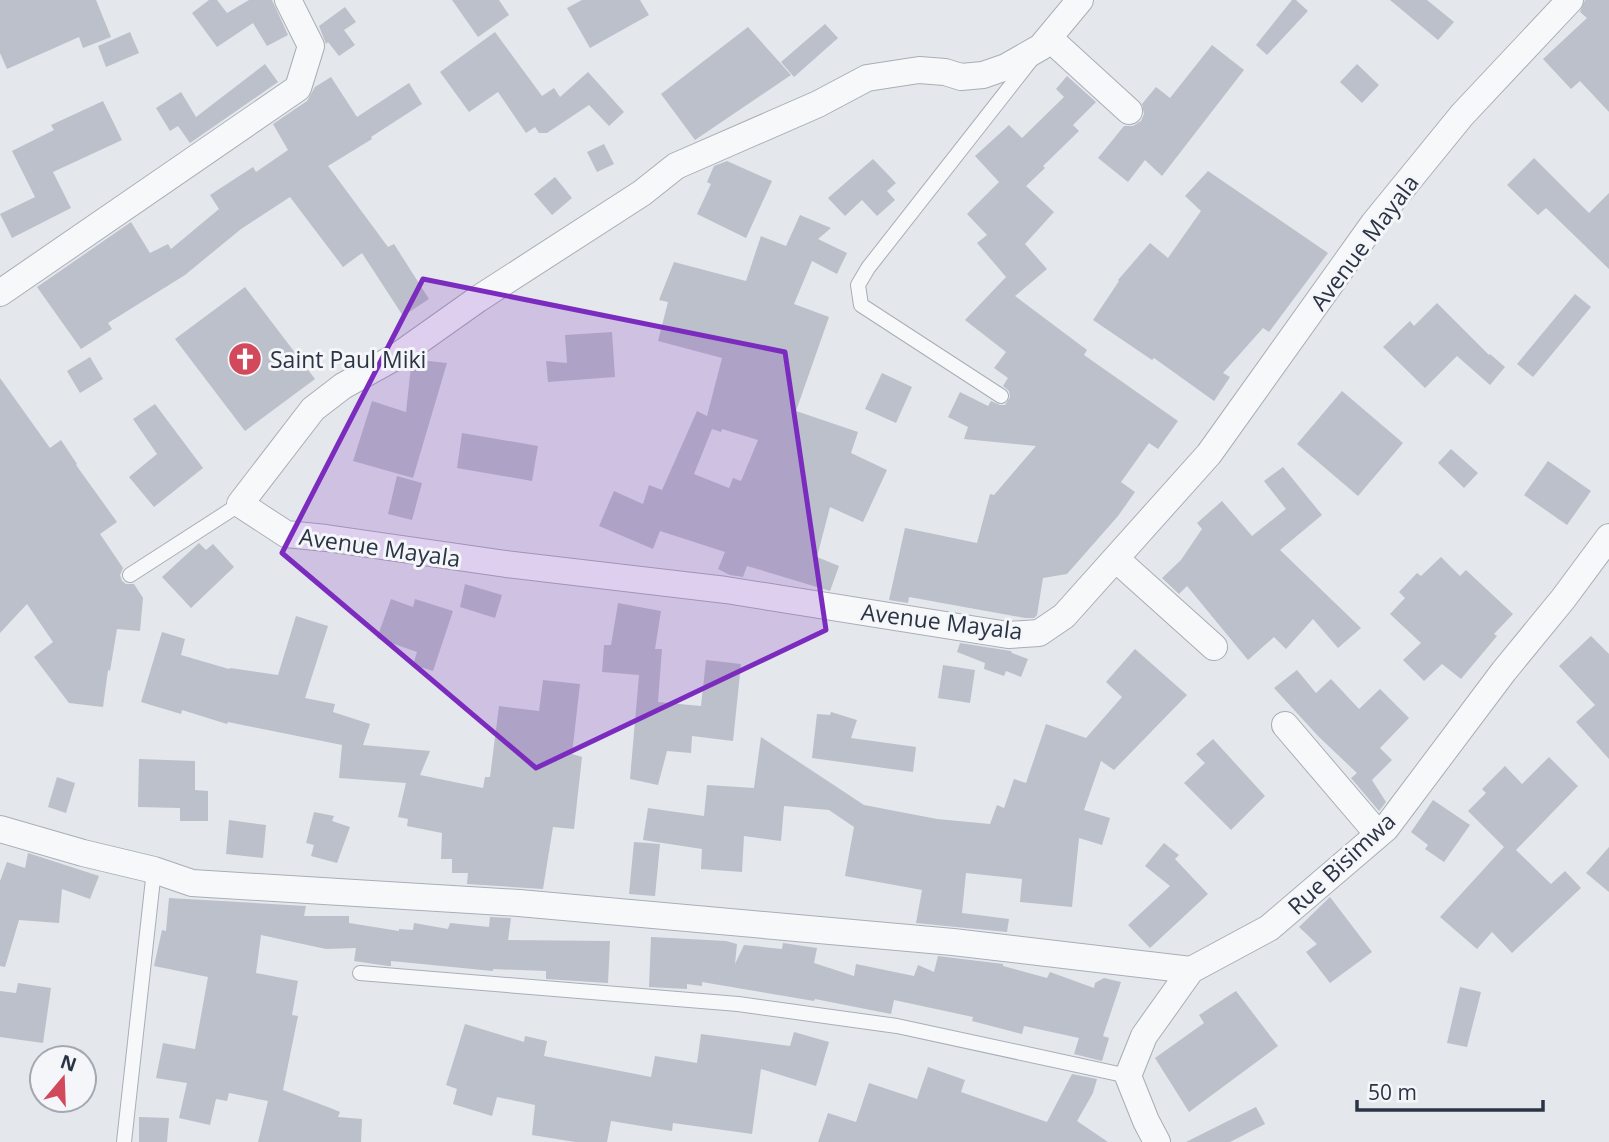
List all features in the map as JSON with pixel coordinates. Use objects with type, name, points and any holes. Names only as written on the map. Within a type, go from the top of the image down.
[{"type":"street","points":[[0,293],[298,88],[311,46],[288,0]]},
{"type":"street","points":[[240,504],[313,409],[343,386],[399,355],[478,299],[642,193],[676,166],[818,104],[867,78],[919,69],[961,77],[983,75],[1006,67],[1045,42],[1080,0]]},
{"type":"street","name":"Avenue Mayala","points":[[240,504],[286,534],[726,590],[1009,635],[1039,632],[1064,616],[1209,454],[1374,223],[1462,115],[1570,0]]},
{"type":"street","points":[[1045,42],[1129,111]]},
{"type":"street","name":"Rue Bisimwa","points":[[1128,1076],[1144,1036],[1191,970],[1269,928],[1386,828],[1609,537]]},
{"type":"street","points":[[1116,559],[1214,647]]},
{"type":"street","points":[[1285,725],[1378,834]]},
{"type":"street","points":[[0,829],[154,870],[192,883],[519,903],[953,942],[1191,970]]},
{"type":"street","points":[[1128,1076],[1157,1142]]},
{"type":"lane","points":[[1002,396],[861,305],[858,285],[909,214],[1045,42]]},
{"type":"lane","points":[[130,575],[240,504]]},
{"type":"lane","points":[[124,1142],[154,870]]},
{"type":"lane","points":[[360,973],[738,1004],[897,1027],[1128,1076]]},
{"type":"highlighted area","points":[[423,279],[785,352],[826,630],[536,768],[282,553]]},
{"type":"building","points":[[0,0],[96,0],[111,37],[83,48],[79,37],[7,69],[0,53]]},
{"type":"building","points":[[209,0],[217,0],[227,13],[249,0],[272,0],[288,35],[267,46],[253,23],[217,47],[192,13]]},
{"type":"building","points":[[452,0],[499,0],[509,15],[478,37]]},
{"type":"building","points":[[582,0],[640,0],[649,15],[590,48],[567,8]]},
{"type":"building","points":[[1292,0],[1296,0],[1308,11],[1267,55],[1256,45]]},
{"type":"building","points":[[1390,0],[1427,0],[1454,22],[1438,40]]},
{"type":"building","points":[[1585,0],[1609,0],[1609,112],[1580,81],[1571,89],[1543,59],[1587,18],[1580,12]]},
{"type":"building","points":[[345,7],[356,22],[344,30],[355,45],[339,56],[328,42],[326,44],[319,26]]},
{"type":"building","points":[[825,24],[838,38],[794,77],[781,62]]},
{"type":"building","points":[[748,27],[791,75],[695,140],[661,94]]},
{"type":"building","points":[[130,32],[139,53],[106,67],[98,46]]},
{"type":"building","points":[[495,32],[542,96],[554,88],[560,97],[588,72],[624,112],[609,126],[589,105],[547,133],[539,133],[535,127],[526,133],[498,92],[469,112],[440,72]]},
{"type":"building","points":[[1212,45],[1244,70],[1162,176],[1145,160],[1128,182],[1098,158],[1124,126],[1133,126],[1141,121],[1144,114],[1142,104],[1156,87],[1170,98]]},
{"type":"building","points":[[265,64],[278,82],[190,143],[178,126],[170,131],[156,108],[181,92],[196,117]]},
{"type":"building","points":[[1357,64],[1379,85],[1362,103],[1340,82]]},
{"type":"building","points":[[1067,76],[1096,102],[1073,125],[1079,131],[1026,186],[1054,212],[1025,244],[1047,269],[1015,296],[1087,350],[1084,355],[1178,421],[1158,449],[1149,443],[1121,482],[1135,492],[1118,516],[1067,574],[1043,578],[1037,615],[1034,618],[909,597],[908,603],[889,600],[905,528],[977,543],[990,494],[994,495],[1036,446],[964,439],[968,427],[948,417],[960,392],[988,406],[991,401],[1005,405],[1010,397],[1009,391],[1003,386],[1008,378],[994,368],[1006,352],[965,320],[1006,277],[977,243],[987,235],[967,214],[999,182],[975,156],[1009,125],[1022,138],[1064,97],[1056,89]]},
{"type":"building","points":[[331,77],[357,117],[409,83],[422,104],[328,166],[388,247],[394,244],[429,299],[403,316],[362,253],[343,267],[290,197],[241,229],[185,275],[108,323],[112,329],[81,349],[37,287],[131,222],[150,253],[168,244],[171,249],[219,209],[210,195],[253,167],[256,172],[288,150],[273,124],[307,101],[315,87]]},
{"type":"building","points":[[103,101],[122,140],[53,172],[71,208],[12,238],[0,214],[35,197],[12,151],[54,130],[51,125]]},
{"type":"building","points":[[604,144],[614,164],[597,172],[587,152]]},
{"type":"building","points":[[1534,158],[1589,213],[1609,193],[1609,269],[1546,208],[1538,215],[1507,185]]},
{"type":"building","points":[[873,159],[896,183],[887,191],[895,200],[877,216],[862,200],[845,216],[828,198]]},
{"type":"building","points":[[727,161],[772,181],[746,238],[697,214],[711,184],[707,182],[714,166]]},
{"type":"building","points":[[1208,171],[1328,253],[1269,332],[1263,328],[1223,373],[1230,377],[1214,401],[1154,358],[1152,360],[1093,320],[1118,280],[1150,243],[1168,258],[1201,211],[1185,196]]},
{"type":"building","points":[[555,177],[572,198],[552,215],[534,194]]},
{"type":"building","points":[[800,215],[831,228],[818,239],[847,253],[837,274],[812,261],[794,304],[829,317],[796,411],[858,432],[851,453],[887,470],[863,522],[830,507],[817,557],[839,566],[830,591],[747,566],[743,577],[730,575],[718,569],[725,552],[660,531],[653,549],[599,526],[614,491],[643,504],[649,485],[662,490],[697,411],[707,416],[722,358],[658,341],[668,302],[659,300],[674,262],[746,281],[761,236],[786,246]],"holes":[[[712,429],[721,432],[722,429],[758,440],[741,481],[733,478],[729,488],[694,474]]]},
{"type":"building","name":"Saint Paul Miki","points":[[245,287],[315,379],[245,431],[175,339]]},
{"type":"building","points":[[1575,294],[1591,307],[1533,377],[1517,364]]},
{"type":"building","points":[[1437,303],[1489,355],[1505,367],[1490,385],[1457,356],[1425,388],[1383,347],[1410,321],[1414,326]]},
{"type":"building","points":[[612,332],[615,377],[548,382],[546,361],[567,363],[565,335]]},
{"type":"building","points":[[90,357],[103,379],[80,393],[67,371]]},
{"type":"building","points":[[420,360],[447,363],[413,478],[353,461],[372,401],[406,412],[411,366]]},
{"type":"building","points":[[882,373],[912,387],[896,423],[865,409]]},
{"type":"building","points":[[0,378],[50,448],[61,440],[117,522],[100,534],[123,568],[120,575],[122,581],[134,584],[143,598],[140,631],[117,629],[103,707],[69,703],[34,657],[53,642],[27,604],[0,633]]},
{"type":"building","points":[[1342,391],[1403,443],[1358,496],[1297,444]]},
{"type":"building","points":[[155,404],[203,468],[154,507],[129,477],[157,454],[133,419]]},
{"type":"building","points":[[462,433],[538,446],[532,481],[457,468]]},
{"type":"building","points":[[1451,449],[1478,473],[1464,488],[1438,463]]},
{"type":"building","points":[[1548,461],[1591,491],[1567,525],[1524,495]]},
{"type":"building","points":[[1283,467],[1322,515],[1280,550],[1361,628],[1338,648],[1313,619],[1286,649],[1274,637],[1248,660],[1187,586],[1179,594],[1162,578],[1181,560],[1202,529],[1197,523],[1222,501],[1252,536],[1286,509],[1264,481]]},
{"type":"building","points":[[397,476],[422,483],[412,520],[388,514]]},
{"type":"building","points":[[199,543],[206,550],[213,544],[234,567],[191,608],[162,577]]},
{"type":"building","points":[[1441,557],[1460,576],[1466,570],[1513,614],[1494,634],[1497,636],[1461,679],[1442,664],[1424,681],[1403,660],[1421,643],[1390,614],[1405,598],[1399,592],[1417,573],[1421,576]]},
{"type":"building","points":[[465,584],[502,595],[495,618],[460,607]]},
{"type":"building","points":[[391,599],[413,607],[415,599],[453,611],[433,671],[413,665],[417,652],[377,638]]},
{"type":"building","points":[[618,603],[661,611],[655,649],[662,649],[658,702],[701,706],[706,660],[741,664],[733,741],[692,736],[691,753],[667,751],[658,785],[630,779],[639,675],[602,672],[604,645],[611,645]]},
{"type":"building","points":[[296,616],[328,626],[305,698],[335,704],[333,712],[370,724],[363,745],[430,751],[420,775],[483,788],[485,777],[490,777],[499,706],[539,711],[543,680],[580,684],[572,754],[582,757],[574,829],[553,827],[543,889],[467,884],[468,873],[452,873],[452,859],[441,859],[442,833],[407,826],[408,819],[398,817],[406,783],[339,778],[342,745],[228,722],[227,724],[182,710],[181,714],[141,702],[162,632],[185,639],[181,655],[229,669],[278,675]]},
{"type":"building","points":[[1591,636],[1609,654],[1609,759],[1576,722],[1595,705],[1559,666]]},
{"type":"building","points":[[960,643],[1011,651],[1028,659],[1021,677],[1006,671],[1004,676],[984,669],[985,663],[957,652]]},
{"type":"building","points":[[1135,649],[1187,695],[1114,770],[1101,761],[1084,810],[1110,818],[1102,845],[1079,838],[1072,907],[1020,902],[1022,879],[966,873],[962,913],[1009,919],[1007,932],[916,923],[922,890],[845,876],[854,827],[829,810],[784,806],[781,841],[744,836],[742,872],[701,869],[702,849],[643,840],[648,808],[704,816],[707,785],[754,788],[761,737],[864,805],[937,819],[990,824],[997,805],[1004,808],[1014,779],[1026,783],[1046,724],[1086,738],[1122,697],[1106,682]]},
{"type":"building","points":[[943,665],[975,670],[970,703],[938,698]]},
{"type":"building","points":[[1297,670],[1316,693],[1331,679],[1359,709],[1380,689],[1409,718],[1380,748],[1392,760],[1372,780],[1386,802],[1379,811],[1351,778],[1357,773],[1274,688]]},
{"type":"building","points":[[831,712],[857,720],[851,738],[916,747],[913,772],[812,758],[817,714],[830,715]]},
{"type":"building","points":[[1213,739],[1265,796],[1231,830],[1184,783],[1205,763],[1196,754]]},
{"type":"building","points":[[1549,757],[1578,786],[1516,850],[1551,884],[1565,871],[1581,888],[1512,953],[1492,932],[1477,949],[1440,917],[1504,847],[1468,811],[1486,793],[1482,789],[1505,766],[1522,784]]},
{"type":"building","points":[[139,759],[195,761],[195,790],[208,791],[208,821],[180,821],[180,808],[138,807]]},
{"type":"building","points":[[57,777],[75,783],[66,813],[48,807]]},
{"type":"building","points":[[1433,800],[1470,825],[1444,862],[1425,849],[1428,845],[1411,832]]},
{"type":"building","points":[[314,812],[334,816],[332,821],[350,827],[337,863],[311,856],[314,845],[306,843]]},
{"type":"building","points":[[229,820],[266,825],[263,858],[226,854]]},
{"type":"building","points":[[634,842],[660,844],[655,896],[629,894]]},
{"type":"building","points":[[1164,843],[1179,855],[1175,859],[1208,894],[1150,948],[1128,925],[1170,886],[1145,866]]},
{"type":"building","points":[[1609,847],[1609,892],[1586,873]]},
{"type":"building","points":[[28,853],[99,876],[90,899],[62,889],[59,923],[19,920],[5,967],[0,966],[0,881],[7,862],[25,868]]},
{"type":"building","points":[[1330,897],[1372,952],[1330,983],[1306,952],[1317,944],[1299,927]]},
{"type":"building","points":[[169,898],[306,906],[304,916],[349,916],[349,923],[399,931],[413,930],[414,923],[448,929],[450,923],[489,927],[490,917],[511,918],[508,940],[610,941],[608,983],[546,979],[546,971],[493,971],[391,961],[391,966],[388,966],[354,961],[356,948],[326,949],[261,935],[256,973],[298,981],[292,1015],[298,1016],[283,1090],[340,1112],[338,1117],[362,1119],[361,1142],[258,1142],[268,1101],[229,1093],[227,1101],[216,1099],[210,1125],[179,1118],[187,1083],[156,1078],[163,1043],[195,1049],[208,977],[154,966],[162,930],[166,931]]},
{"type":"building","points":[[651,937],[737,944],[735,964],[744,945],[782,949],[783,943],[817,948],[814,963],[854,976],[856,964],[914,976],[918,965],[934,972],[938,956],[1003,964],[1047,978],[1050,972],[1094,988],[1095,983],[1104,978],[1121,982],[1103,1036],[1109,1038],[1102,1061],[1074,1054],[1079,1038],[1024,1026],[1022,1034],[972,1021],[973,1017],[894,1000],[891,1014],[815,999],[814,1001],[702,982],[702,986],[687,984],[687,989],[649,987]]},
{"type":"building","points":[[18,983],[51,988],[43,1043],[0,1037],[0,991],[16,993]]},
{"type":"building","points":[[1460,987],[1481,992],[1467,1047],[1447,1043]]},
{"type":"building","points":[[1236,991],[1278,1046],[1189,1112],[1155,1058],[1204,1023],[1199,1015]]},
{"type":"building","points":[[465,1024],[524,1042],[525,1036],[547,1041],[544,1056],[651,1077],[655,1056],[697,1063],[701,1034],[790,1046],[794,1032],[829,1042],[816,1086],[761,1069],[752,1134],[673,1123],[672,1131],[611,1121],[607,1142],[575,1142],[532,1135],[535,1105],[497,1097],[492,1116],[453,1104],[457,1089],[446,1085]]},
{"type":"building","points":[[928,1067],[965,1080],[961,1092],[1047,1122],[1072,1074],[1097,1079],[1093,1093],[1077,1121],[1108,1142],[818,1142],[828,1113],[856,1122],[869,1083],[917,1099]]},
{"type":"building","points":[[1256,1107],[1265,1124],[1230,1142],[1186,1142]]},
{"type":"building","points":[[139,1117],[169,1118],[167,1142],[139,1142]]},
{"type":"place","name":"Saint Paul Miki","points":[[245,359]]}]
